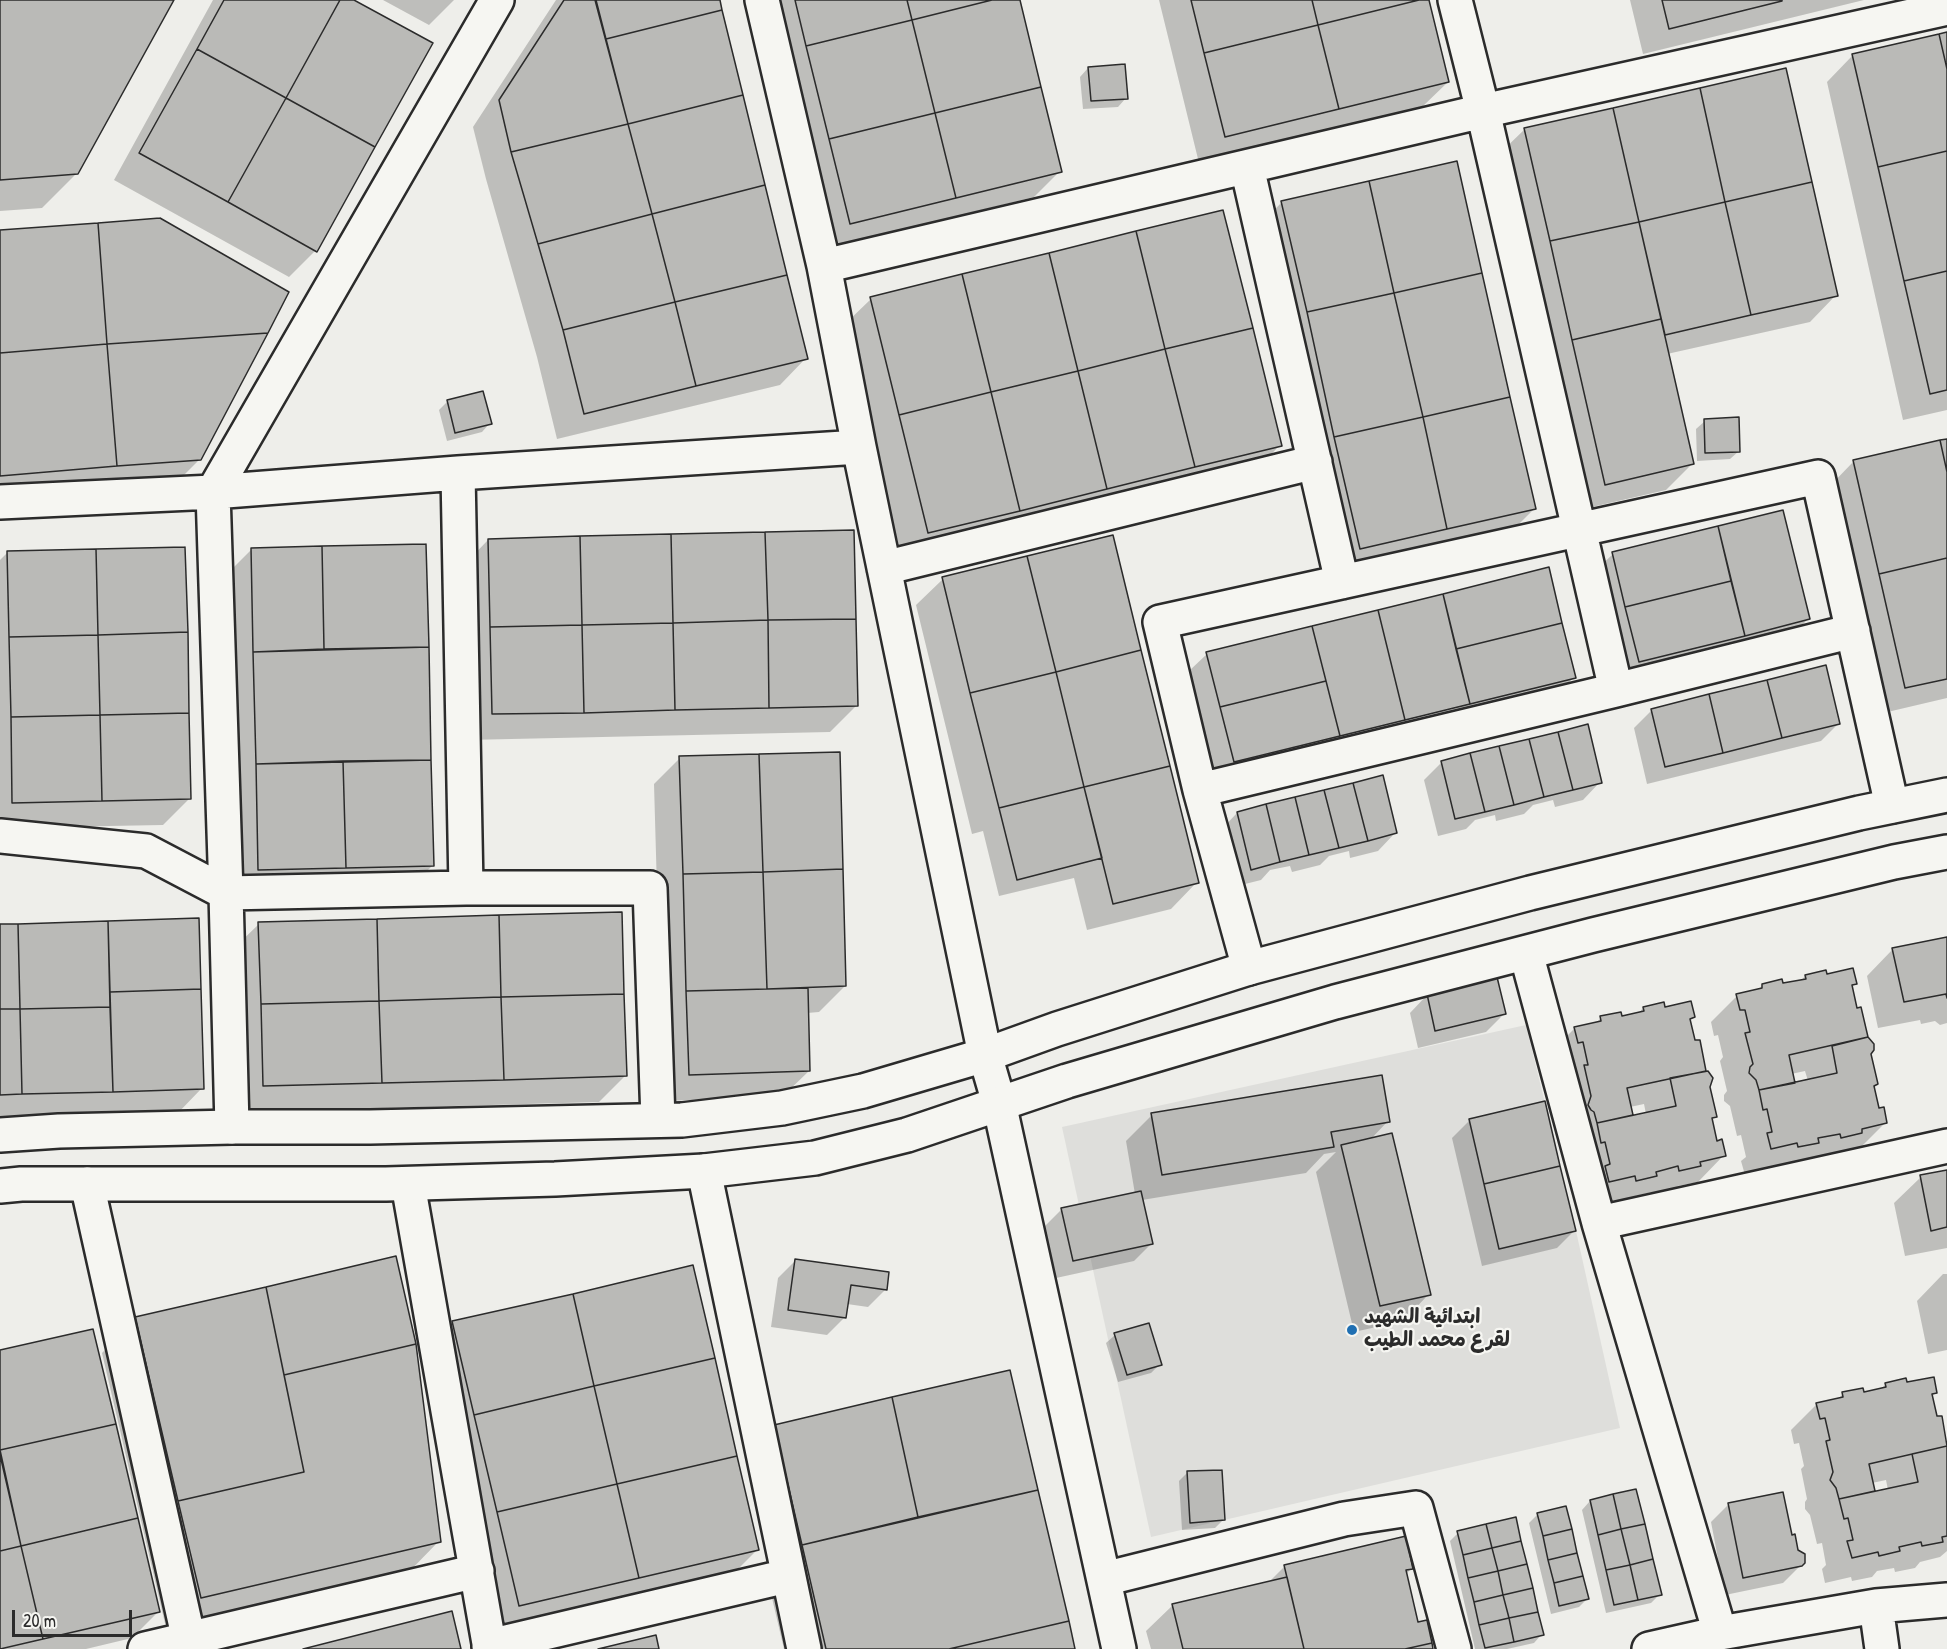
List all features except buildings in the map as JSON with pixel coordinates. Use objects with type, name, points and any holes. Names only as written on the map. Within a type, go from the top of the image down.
[{"type":"street","points":[[232,1127],[213,492],[497,0]]},
{"type":"street","points":[[762,0],[824,266],[859,447],[985,1055],[999,1103],[1119,1649]]},
{"type":"street","points":[[1455,0],[1484,111],[1616,690]]},
{"type":"street","points":[[824,266],[1484,111],[1947,8]]},
{"type":"street","points":[[1247,167],[1342,582]]},
{"type":"street","points":[[0,502],[213,492],[458,473],[859,447]]},
{"type":"street","points":[[884,568],[1315,462]]},
{"type":"street","points":[[458,473],[466,888]]},
{"type":"street","points":[[1250,968],[1200,789],[1160,622],[1818,477],[1892,806]]},
{"type":"street","points":[[1200,789],[1853,631]]},
{"type":"street","points":[[0,1135],[59,1131],[232,1127],[369,1127],[682,1120],[782,1107],[863,1091],[985,1055],[1057,1029],[1250,968],[1530,893],[1892,806],[1947,795]]},
{"type":"street","points":[[0,836],[146,851],[226,893],[466,888],[650,888],[658,1120]]},
{"type":"street","points":[[0,1186],[21,1184],[408,1184],[555,1179],[704,1171],[815,1158],[907,1135],[1067,1081],[1270,1021],[1526,953],[1894,862],[1947,852]]},
{"type":"street","points":[[1526,953],[1599,1223],[1720,1633]]},
{"type":"street","points":[[1599,1223],[1947,1146]]},
{"type":"street","points":[[704,1171],[804,1649]]},
{"type":"street","points":[[87,1184],[190,1644]]},
{"type":"street","points":[[408,1184],[490,1647],[787,1576]]},
{"type":"street","points":[[1104,1579],[1344,1519],[1416,1508],[1454,1649]]},
{"type":"street","points":[[145,1649],[190,1644],[477,1571]]},
{"type":"street","points":[[1648,1649],[1720,1633],[1876,1606],[1947,1600]]},
{"type":"street","points":[[1876,1606],[1882,1649]]},
{"type":"shaded area","name":"ابتدائية الشهيد لقرع محمد الطيب","points":[[1526,1025],[1576,1231],[1620,1428],[1151,1537],[1062,1127]]},
{"type":"place","name":"ابتدائية الشهيد لقرع محمد الطيب","points":[[1352,1330]]}]
